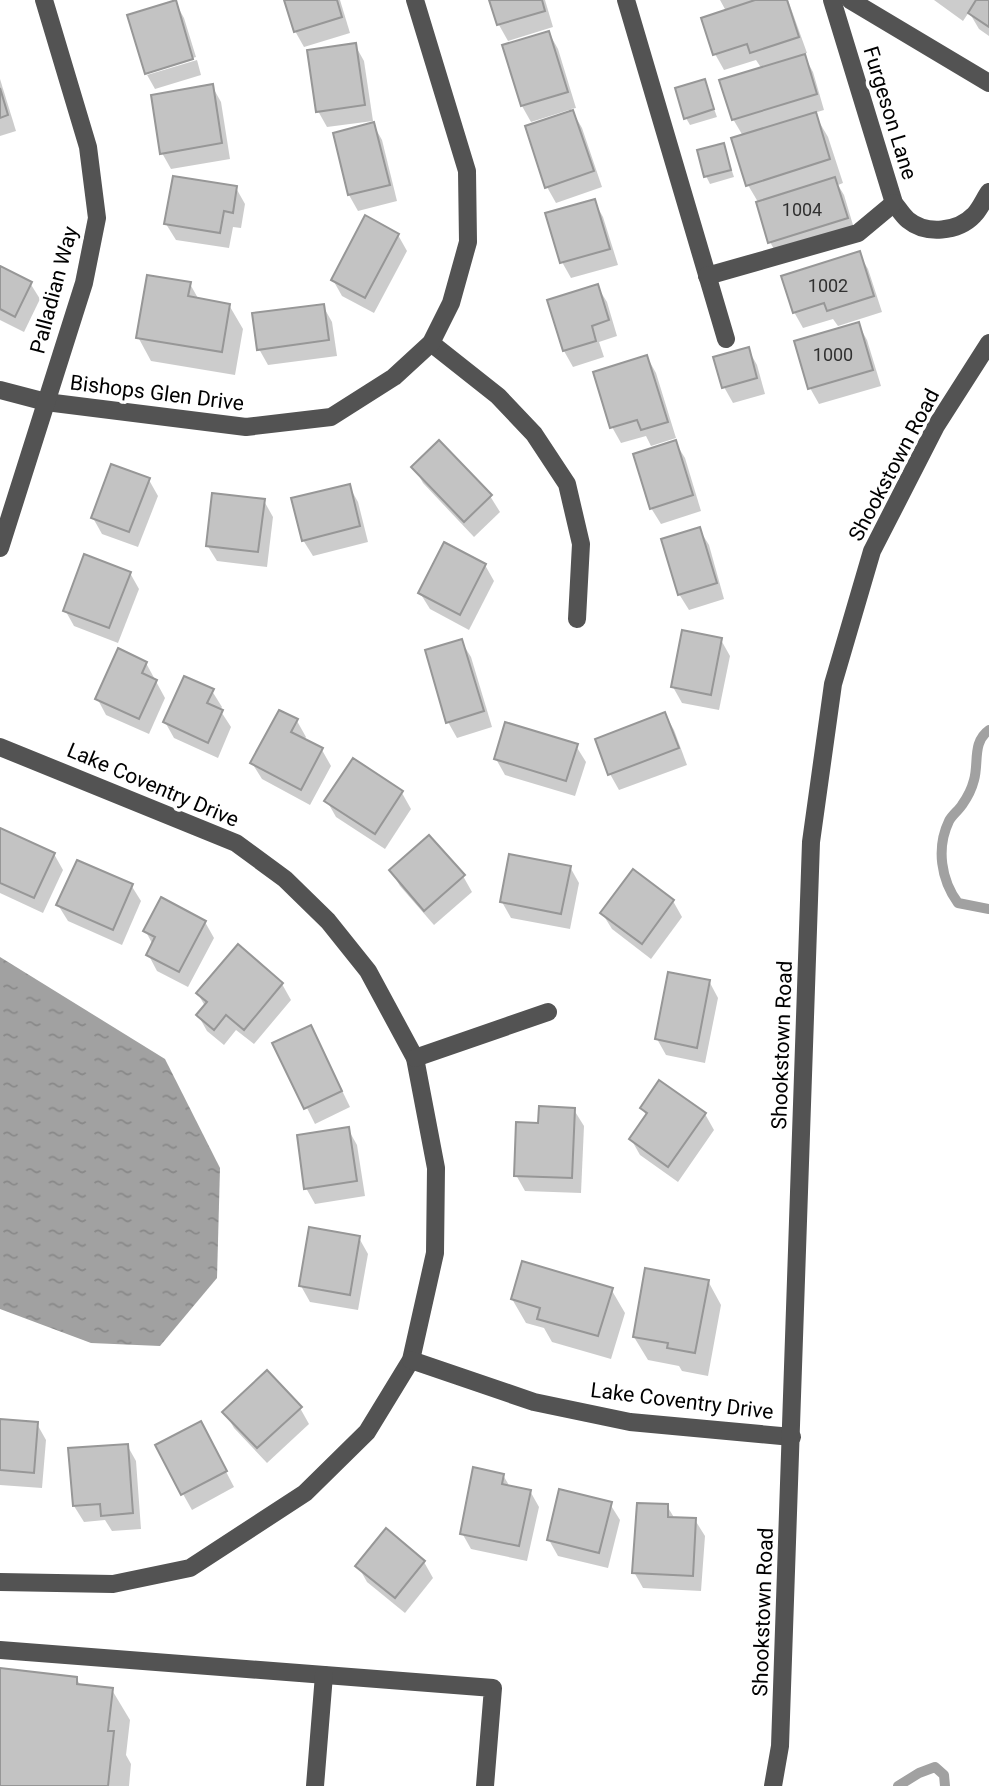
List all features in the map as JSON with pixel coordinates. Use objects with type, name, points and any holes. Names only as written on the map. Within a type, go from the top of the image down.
[{"type":"street","name":"Palladian Way","points":[[0,548],[84,282],[97,218],[88,147],[44,0]]},
{"type":"street","name":"Bishops Glen Drive","points":[[0,390],[46,402],[246,427],[331,417],[394,377],[430,343],[452,303],[468,242],[467,171],[415,0]]},
{"type":"street","points":[[626,0],[726,339]]},
{"type":"street","name":"Furgeson Lane","points":[[832,0],[894,203],[908,221],[925,228],[944,230],[963,224],[975,215],[989,192]]},
{"type":"street","name":"Furgeson Lane","points":[[850,0],[989,83]]},
{"type":"street","points":[[707,276],[858,233],[894,203]]},
{"type":"street","points":[[430,343],[507,405],[534,434],[567,484],[582,544],[577,619]]},
{"type":"street","name":"Shookstown Road","points":[[774,1786],[780,1746],[811,842],[833,684],[872,551],[936,426],[989,343]]},
{"type":"street","name":"Lake Coventry Drive","points":[[0,747],[236,843],[285,879],[328,921],[368,971],[415,1058],[436,1168],[435,1253],[411,1360],[534,1402],[630,1422],[792,1437]]},
{"type":"street","points":[[415,1058],[548,1012]]},
{"type":"street","points":[[0,1582],[113,1584],[190,1568],[305,1493],[367,1432],[411,1360]]},
{"type":"street","points":[[0,1650],[492,1688],[485,1786]]},
{"type":"street","points":[[315,1786],[324,1675]]},
{"type":"water","points":[[0,957],[165,1059],[220,1168],[217,1278],[160,1346],[91,1343],[0,1309]]},
{"type":"building","points":[[176,0],[193,59],[145,74],[127,15]]},
{"type":"building","points":[[284,0],[337,0],[342,17],[294,32]]},
{"type":"building","points":[[489,0],[542,0],[545,11],[497,25]]},
{"type":"building","points":[[755,0],[787,0],[799,37],[750,53],[747,44],[713,55],[701,18]]},
{"type":"building","points":[[976,0],[989,0],[989,27],[968,13]]},
{"type":"building","points":[[549,31],[568,92],[521,106],[502,45]]},
{"type":"building","points":[[356,43],[365,105],[316,112],[307,50]]},
{"type":"building","points":[[805,54],[817,94],[732,120],[719,80]]},
{"type":"building","points":[[705,79],[714,109],[684,119],[675,88]]},
{"type":"building","points":[[213,84],[222,143],[160,154],[151,95]]},
{"type":"building","points":[[0,88],[8,115],[0,118]]},
{"type":"building","points":[[573,110],[594,171],[545,188],[525,126]]},
{"type":"building","points":[[816,112],[830,159],[746,186],[731,138]]},
{"type":"building","points":[[374,122],[390,185],[348,195],[333,133]]},
{"type":"building","points":[[724,143],[731,170],[704,177],[697,150]]},
{"type":"building","points":[[173,176],[237,186],[233,213],[224,211],[220,233],[164,224]]},
{"type":"building","points":[[835,177],[848,218],[768,243],[756,202]]},
{"type":"building","points":[[595,199],[610,249],[560,263],[545,213]]},
{"type":"building","points":[[365,215],[399,234],[365,298],[331,280]]},
{"type":"building","points":[[860,251],[874,296],[827,311],[824,303],[793,313],[781,276]]},
{"type":"building","points":[[0,266],[32,282],[15,317],[0,309]]},
{"type":"building","points":[[147,275],[191,282],[188,296],[230,304],[222,352],[136,338]]},
{"type":"building","points":[[598,284],[609,320],[592,326],[596,341],[563,351],[547,300]]},
{"type":"building","points":[[324,304],[329,340],[257,350],[252,313]]},
{"type":"building","points":[[859,322],[873,370],[808,389],[794,341]]},
{"type":"building","points":[[749,347],[757,378],[722,388],[713,357]]},
{"type":"building","points":[[647,355],[668,422],[641,430],[637,420],[610,428],[593,372]]},
{"type":"building","points":[[439,440],[492,495],[464,522],[411,467]]},
{"type":"building","points":[[676,440],[693,495],[650,509],[633,454]]},
{"type":"building","points":[[111,464],[150,478],[129,532],[91,518]]},
{"type":"building","points":[[350,484],[360,526],[302,541],[291,498]]},
{"type":"building","points":[[212,493],[265,499],[258,552],[206,546]]},
{"type":"building","points":[[700,527],[717,583],[678,595],[661,539]]},
{"type":"building","points":[[444,542],[486,564],[460,615],[418,593]]},
{"type":"building","points":[[84,554],[131,572],[109,628],[63,611]]},
{"type":"building","points":[[682,630],[722,638],[711,695],[671,687]]},
{"type":"building","points":[[462,639],[484,711],[446,723],[425,650]]},
{"type":"building","points":[[118,648],[147,662],[142,673],[157,680],[139,719],[95,699]]},
{"type":"building","points":[[184,676],[214,689],[207,703],[223,710],[208,743],[163,722]]},
{"type":"building","points":[[279,710],[298,719],[291,732],[323,748],[301,790],[250,763]]},
{"type":"building","points":[[665,712],[679,748],[608,775],[595,739]]},
{"type":"building","points":[[505,722],[578,744],[566,781],[494,759]]},
{"type":"building","points":[[353,758],[403,791],[375,834],[324,801]]},
{"type":"building","points":[[0,828],[55,853],[34,898],[0,883]]},
{"type":"building","points":[[429,835],[465,875],[424,911],[389,870]]},
{"type":"building","points":[[509,854],[571,866],[561,914],[500,902]]},
{"type":"building","points":[[77,860],[133,884],[113,930],[56,905]]},
{"type":"building","points":[[633,869],[674,900],[642,944],[600,913]]},
{"type":"building","points":[[161,897],[206,921],[179,972],[146,955],[155,937],[143,931]]},
{"type":"building","points":[[238,944],[283,983],[244,1030],[226,1015],[214,1030],[196,1015],[207,1002],[196,993]]},
{"type":"building","points":[[668,972],[710,980],[697,1048],[655,1039]]},
{"type":"building","points":[[311,1025],[342,1091],[304,1109],[272,1043]]},
{"type":"building","points":[[659,1080],[706,1113],[668,1167],[629,1139],[647,1113],[640,1108]]},
{"type":"building","points":[[539,1106],[575,1108],[572,1178],[514,1176],[516,1122],[538,1123]]},
{"type":"building","points":[[349,1127],[357,1181],[304,1189],[297,1135]]},
{"type":"building","points":[[309,1227],[360,1236],[350,1295],[299,1286]]},
{"type":"building","points":[[522,1261],[613,1288],[598,1336],[537,1319],[540,1308],[511,1299]]},
{"type":"building","points":[[645,1268],[709,1280],[695,1353],[667,1348],[668,1343],[633,1337]]},
{"type":"building","points":[[267,1370],[302,1407],[257,1448],[222,1412]]},
{"type":"building","points":[[0,1419],[38,1422],[34,1473],[0,1470]]},
{"type":"building","points":[[201,1421],[227,1471],[181,1495],[155,1445]]},
{"type":"building","points":[[128,1444],[133,1513],[101,1516],[100,1504],[73,1506],[68,1448]]},
{"type":"building","points":[[473,1467],[504,1474],[502,1484],[531,1490],[519,1546],[460,1534]]},
{"type":"building","points":[[559,1489],[612,1502],[599,1553],[547,1540]]},
{"type":"building","points":[[637,1503],[668,1504],[668,1517],[696,1518],[693,1576],[632,1573]]},
{"type":"building","points":[[386,1528],[425,1561],[395,1598],[355,1566]]},
{"type":"building","points":[[0,1668],[77,1677],[77,1684],[113,1688],[108,1731],[114,1731],[108,1786],[0,1786]]},
{"type":"waterway","points":[[989,730],[980,740],[971,790],[950,819],[945,831],[942,853],[944,874],[958,903],[989,909]]},
{"type":"waterway","points":[[898,1786],[935,1767],[944,1775],[945,1786]]}]
